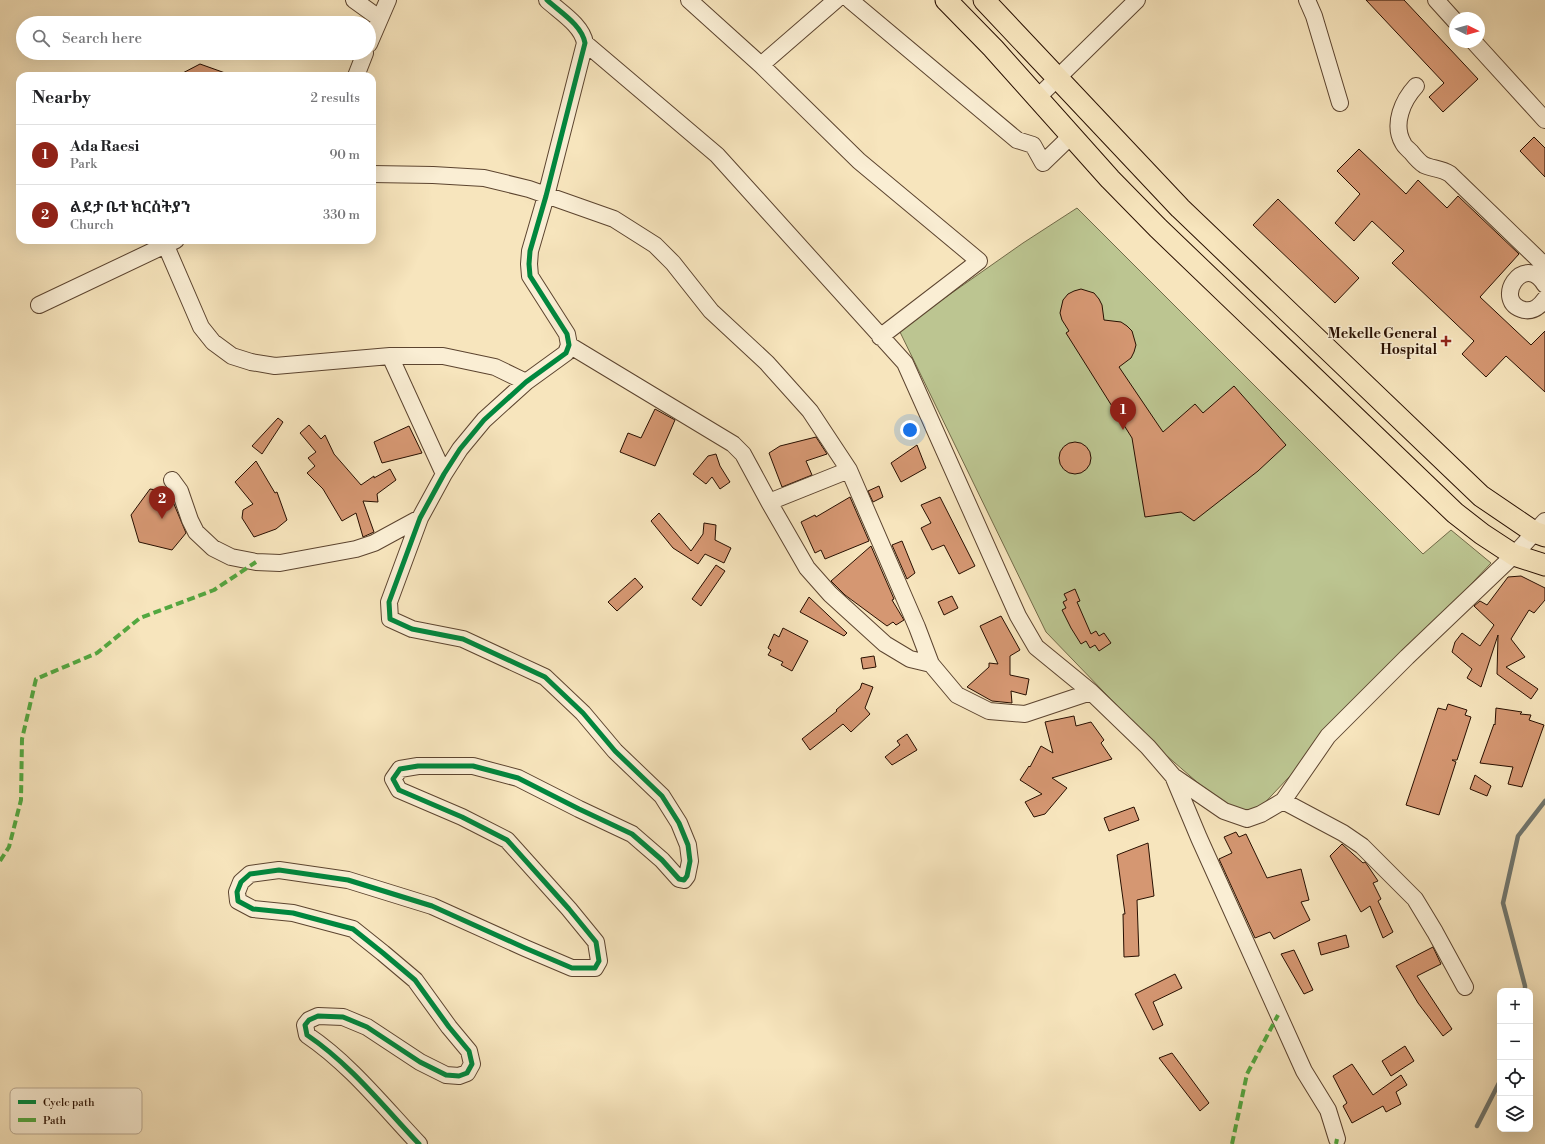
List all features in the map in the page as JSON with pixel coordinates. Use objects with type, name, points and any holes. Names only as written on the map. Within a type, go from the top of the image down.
[{"type":"main road","points":[[946,0],[993,48],[1110,179],[1158,228],[1455,512],[1482,534],[1514,555],[1545,565]]},
{"type":"main road","points":[[984,0],[1180,208],[1480,496],[1541,530]]},
{"type":"main road","points":[[1110,179],[1133,157]]},
{"type":"street","points":[[354,0],[379,18]]},
{"type":"street","points":[[376,26],[388,0]]},
{"type":"street","points":[[419,1144],[346,1067],[307,1035],[306,1025],[309,1020],[318,1016],[343,1017],[368,1027],[420,1062],[446,1075],[459,1076],[468,1072],[472,1064],[469,1051],[449,1027],[415,980],[353,929],[293,913],[253,910],[238,901],[237,892],[240,882],[250,874],[279,870],[348,880],[432,906],[572,968],[595,968],[599,961],[596,942],[506,840],[462,818],[399,790],[393,779],[400,770],[418,766],[473,766],[518,778],[632,834],[662,860],[678,879],[684,880],[687,876],[690,861],[688,844],[679,823],[662,796],[615,751],[583,713],[544,677],[463,639],[412,629],[390,619],[389,602],[420,518],[444,474],[460,449],[484,420],[526,382],[566,353],[569,345],[567,334],[530,276],[529,264],[530,251],[546,196],[585,43],[584,35],[578,28],[547,0]]},
{"type":"street","points":[[689,0],[761,65],[859,161],[979,261],[880,337]]},
{"type":"street","points":[[761,65],[836,0]]},
{"type":"street","points":[[850,0],[1017,140],[1033,145],[1043,163],[1071,136]]},
{"type":"street","points":[[1037,98],[1137,0]]},
{"type":"street","points":[[1307,0],[1314,16],[1340,103]]},
{"type":"street","points":[[1436,0],[1449,14]]},
{"type":"street","points":[[585,43],[717,154],[905,363],[1018,616],[1036,647],[1091,692],[1148,747],[1173,776],[1224,811],[1247,819],[1261,814],[1283,802],[1328,736],[1406,656],[1541,530]]},
{"type":"street","points":[[1479,48],[1545,120]]},
{"type":"street","points":[[358,72],[362,60]]},
{"type":"street","points":[[1416,86],[1406,100],[1400,114],[1399,131],[1403,143],[1415,157],[1426,165],[1442,169],[1450,174],[1543,258],[1522,275]]},
{"type":"street","points":[[376,174],[484,178],[529,189],[614,219],[655,246],[673,263],[711,310],[767,363],[810,411],[849,470],[917,627],[931,664],[957,695],[989,712],[1025,714],[1091,692]]},
{"type":"street","points":[[39,305],[169,244]]},
{"type":"street","points":[[171,244],[201,327],[214,342],[232,356],[251,362],[275,366],[390,356],[443,356],[495,367],[526,382]]},
{"type":"street","points":[[1545,285],[1542,279],[1536,275],[1528,273],[1516,278],[1511,284],[1510,291],[1511,299],[1521,309],[1535,309],[1541,305],[1545,299]]},
{"type":"street","points":[[569,345],[733,444],[743,454],[807,568],[830,594],[885,644],[910,659],[931,664]]},
{"type":"street","points":[[390,356],[444,474]]},
{"type":"street","points":[[769,502],[849,470]]},
{"type":"street","points":[[172,480],[180,491],[190,520],[196,532],[213,548],[231,557],[256,562],[280,563],[356,549],[374,543],[420,518]]},
{"type":"street","points":[[1173,776],[1199,838],[1304,1071],[1328,1110],[1337,1138]]},
{"type":"street","points":[[1283,802],[1343,833],[1362,846],[1415,899],[1465,987]]},
{"type":"green space","points":[[1077,208],[1423,554],[1451,530],[1491,563],[1256,812],[1228,809],[1159,749],[1046,632],[899,330],[1023,243]]},
{"type":"building","points":[[1366,0],[1404,0],[1478,79],[1443,112],[1429,97],[1444,83]]},
{"type":"building","points":[[200,64],[222,72],[185,72]]},
{"type":"building","points":[[1534,137],[1545,148],[1545,177],[1520,151]]},
{"type":"building","points":[[1359,149],[1406,194],[1418,180],[1447,208],[1458,196],[1519,254],[1480,297],[1531,345],[1545,331],[1545,392],[1506,356],[1486,377],[1462,354],[1474,341],[1392,263],[1404,251],[1372,221],[1354,241],[1335,223],[1360,194],[1337,171]]},
{"type":"building","points":[[1278,199],[1359,278],[1335,303],[1253,225]]},
{"type":"building","points":[[1081,289],[1094,293],[1099,299],[1102,305],[1104,320],[1121,322],[1132,331],[1136,345],[1134,352],[1131,358],[1119,367],[1163,432],[1195,404],[1203,413],[1234,386],[1286,445],[1258,471],[1194,521],[1181,512],[1145,517],[1132,438],[1066,333],[1069,331],[1062,320],[1060,313],[1063,300],[1068,294]]},
{"type":"building","points":[[655,409],[675,420],[655,466],[620,452],[628,433],[641,438]]},
{"type":"building","points":[[278,418],[283,422],[262,454],[252,446]]},
{"type":"building","points":[[309,425],[321,439],[325,435],[334,454],[361,485],[374,476],[374,478],[390,469],[396,480],[377,494],[378,502],[363,501],[374,532],[363,537],[356,513],[342,521],[323,489],[307,473],[315,466],[308,458],[316,452],[300,433]]},
{"type":"building","points":[[409,426],[422,453],[382,463],[374,442]]},
{"type":"building","points":[[816,437],[827,454],[806,461],[812,475],[782,487],[769,453],[780,446]]},
{"type":"building","points":[[1075,442],[1081,443],[1088,449],[1091,458],[1090,464],[1084,471],[1075,474],[1069,473],[1062,467],[1059,458],[1060,452],[1066,445]]},
{"type":"building","points":[[917,445],[926,468],[901,482],[891,463]]},
{"type":"building","points":[[716,454],[720,466],[730,482],[720,489],[712,477],[706,484],[693,474],[708,456]]},
{"type":"building","points":[[256,461],[275,493],[277,492],[287,520],[276,529],[254,537],[242,518],[243,510],[253,504],[235,482]]},
{"type":"building","points":[[879,486],[883,497],[873,502],[868,491]]},
{"type":"building","points":[[150,489],[169,492],[186,533],[172,550],[139,542],[131,515]]},
{"type":"building","points":[[850,497],[869,541],[825,559],[821,550],[815,553],[801,522],[815,515],[816,517]]},
{"type":"building","points":[[940,497],[975,566],[959,574],[944,545],[932,550],[921,528],[931,523],[921,505]]},
{"type":"building","points":[[659,513],[691,551],[703,534],[704,523],[716,525],[715,540],[731,548],[724,563],[705,554],[698,564],[673,548],[651,521]]},
{"type":"building","points":[[902,541],[915,573],[907,579],[892,545]]},
{"type":"building","points":[[871,546],[894,599],[892,600],[904,620],[896,625],[893,622],[887,626],[845,595],[831,581]]},
{"type":"building","points":[[716,565],[725,571],[701,606],[692,599]]},
{"type":"building","points":[[1521,576],[1545,588],[1545,600],[1534,613],[1529,610],[1511,639],[1525,657],[1506,667],[1538,689],[1531,699],[1497,674],[1498,635],[1481,687],[1467,678],[1472,669],[1452,652],[1455,642],[1462,633],[1480,646],[1494,625],[1474,606],[1480,601],[1487,605],[1508,577]]},
{"type":"building","points":[[635,578],[643,587],[617,611],[608,602]]},
{"type":"building","points":[[1075,589],[1080,601],[1077,602],[1091,634],[1096,631],[1099,636],[1104,633],[1111,643],[1099,651],[1095,645],[1090,648],[1086,641],[1081,644],[1062,610],[1066,608],[1063,602],[1067,600],[1064,594]]},
{"type":"building","points":[[952,596],[958,608],[944,615],[938,602]]},
{"type":"building","points":[[809,597],[847,633],[844,636],[800,612]]},
{"type":"building","points":[[1001,616],[1020,650],[1010,656],[1010,675],[1029,679],[1026,695],[1011,691],[1012,703],[992,701],[967,687],[989,667],[989,663],[998,664],[980,626]]},
{"type":"building","points":[[783,628],[808,641],[792,671],[781,665],[783,662],[768,655],[771,650],[768,648],[774,634],[779,637]]},
{"type":"building","points":[[874,656],[876,667],[863,669],[861,658]]},
{"type":"building","points":[[862,683],[873,687],[865,708],[870,714],[851,732],[843,724],[810,750],[802,739],[837,711],[836,710],[860,689]]},
{"type":"building","points":[[1448,704],[1467,710],[1465,715],[1471,717],[1457,760],[1452,760],[1456,762],[1439,815],[1406,805],[1438,708],[1446,710]]},
{"type":"building","points":[[1496,708],[1531,715],[1529,720],[1544,725],[1522,787],[1508,784],[1513,767],[1480,763],[1494,724],[1495,725]]},
{"type":"building","points":[[1074,716],[1076,726],[1091,722],[1104,740],[1101,743],[1112,759],[1052,778],[1067,788],[1045,814],[1034,817],[1025,802],[1042,794],[1020,780],[1029,766],[1030,767],[1041,746],[1053,753],[1045,722]]},
{"type":"building","points":[[907,734],[917,750],[892,765],[885,757],[900,745],[897,741]]},
{"type":"building","points":[[1475,775],[1491,786],[1487,796],[1470,789]]},
{"type":"building","points":[[1134,807],[1139,820],[1109,831],[1104,818]]},
{"type":"building","points":[[1236,832],[1239,837],[1246,834],[1267,878],[1301,869],[1309,900],[1301,902],[1310,920],[1274,939],[1270,932],[1255,938],[1219,859],[1232,853],[1224,837]]},
{"type":"building","points":[[1148,843],[1154,896],[1137,900],[1139,956],[1124,957],[1123,914],[1125,914],[1117,855]]},
{"type":"building","points":[[1342,844],[1363,863],[1365,862],[1378,881],[1373,883],[1381,899],[1378,901],[1393,932],[1383,938],[1370,906],[1361,912],[1330,856]]},
{"type":"building","points":[[1346,935],[1349,947],[1321,955],[1318,943]]},
{"type":"building","points":[[1433,947],[1441,964],[1417,976],[1452,1029],[1443,1036],[1418,1003],[1396,966]]},
{"type":"building","points":[[1294,950],[1313,990],[1304,994],[1281,954]]},
{"type":"building","points":[[1175,974],[1182,988],[1153,1002],[1163,1025],[1153,1030],[1135,994]]},
{"type":"building","points":[[1405,1046],[1414,1061],[1391,1076],[1382,1061]]},
{"type":"building","points":[[1172,1053],[1209,1103],[1200,1111],[1159,1058]]},
{"type":"building","points":[[1352,1064],[1373,1095],[1401,1075],[1407,1085],[1396,1092],[1401,1104],[1386,1112],[1383,1106],[1352,1123],[1343,1106],[1347,1103],[1333,1076]]},
{"type":"waterway","points":[[1525,988],[1503,903],[1518,836],[1545,801]]},
{"type":"waterway","points":[[1477,1126],[1497,1087]]},
{"type":"marked path","points":[[0,861],[9,847],[21,800],[22,739],[36,679],[97,653],[140,618],[214,590],[256,562]]},
{"type":"marked path","points":[[1232,1144],[1247,1074],[1278,1015]]},
{"type":"marked path","points":[[1336,1144],[1337,1139]]},
{"type":"cycle path","points":[[419,1144],[352,1072],[323,1046],[307,1035],[305,1025],[309,1020],[318,1016],[343,1017],[367,1027],[420,1062],[446,1075],[459,1076],[467,1073],[472,1064],[469,1051],[449,1027],[415,980],[353,929],[293,913],[253,909],[238,901],[237,892],[241,882],[250,874],[279,870],[348,880],[432,906],[572,968],[595,968],[599,961],[596,942],[569,909],[507,840],[462,817],[399,790],[393,779],[400,769],[418,766],[473,766],[518,778],[632,834],[662,860],[679,879],[684,880],[687,876],[690,861],[688,845],[679,823],[662,796],[615,751],[583,713],[545,677],[463,639],[412,629],[390,619],[389,602],[420,518],[444,474],[460,449],[484,420],[526,382],[566,353],[569,345],[567,334],[530,276],[529,264],[530,251],[546,196],[585,43],[580,30],[547,0]]},
{"type":"place","name":"Mekelle General Hospital","points":[[1446,341]]},
{"type":"place","name":"Ada Raesi","points":[[1123,430]]},
{"type":"place","name":"ልደታ ቤተ ክርስትያን","points":[[162,519]]}]
